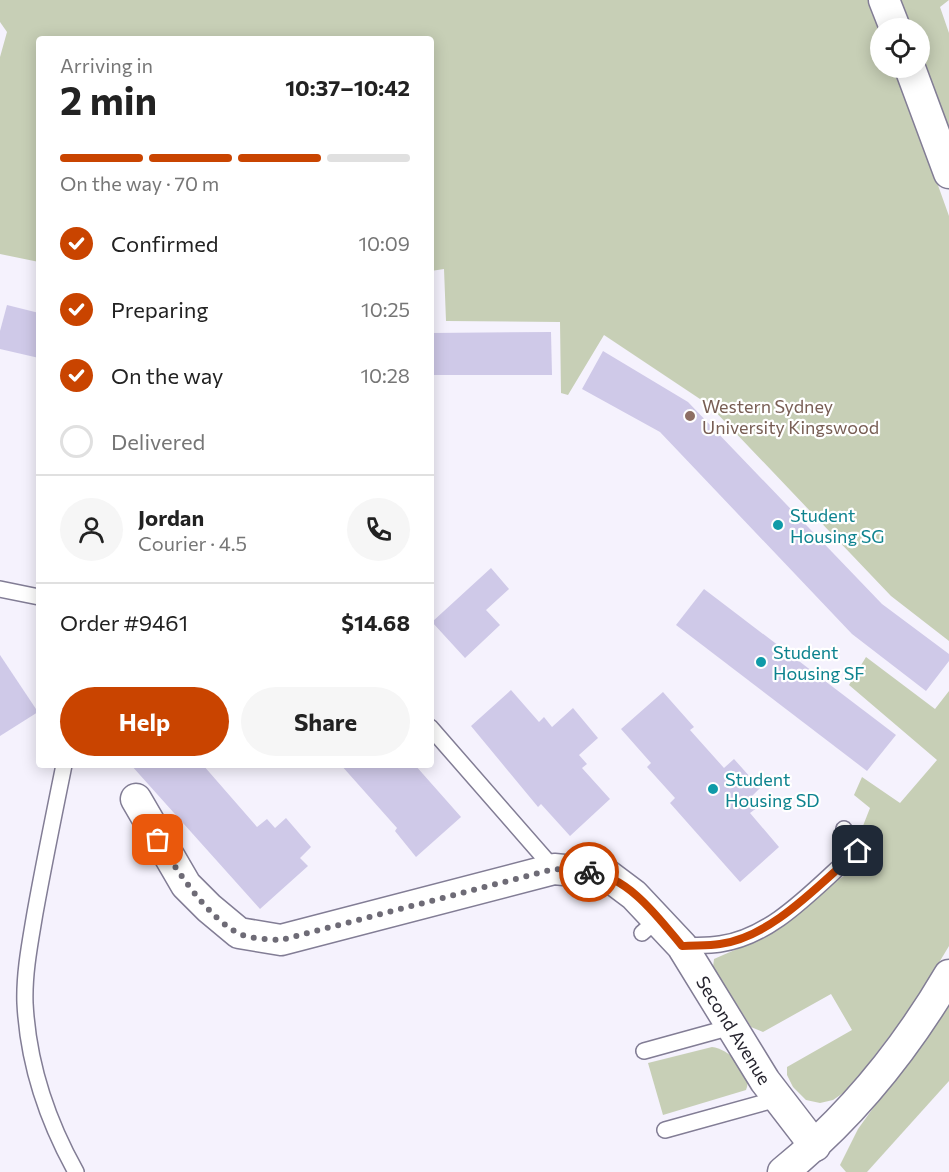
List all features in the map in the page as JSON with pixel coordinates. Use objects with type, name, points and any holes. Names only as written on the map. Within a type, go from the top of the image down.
[{"type":"street","points":[[884,0],[891,18]]},
{"type":"street","points":[[914,78],[949,173]]},
{"type":"street","name":"Second Avenue","points":[[136,799],[186,885],[239,933],[256,938],[281,940],[554,869],[606,874],[628,889],[651,926],[682,946],[777,1099],[815,1146]]},
{"type":"street","points":[[783,1172],[815,1146],[886,1069],[949,975]]},
{"type":"lane","points":[[0,589],[36,596]]},
{"type":"lane","points":[[434,732],[554,869]]},
{"type":"lane","points":[[63,768],[27,960],[25,1003],[33,1061],[44,1103],[60,1143],[76,1172]]},
{"type":"lane","points":[[682,946],[720,944],[745,938],[771,925],[858,851],[844,830]]},
{"type":"lane","points":[[644,1051],[731,1027]]},
{"type":"lane","points":[[665,1130],[777,1099]]},
{"type":"green space","points":[[0,0],[870,0],[876,18],[870,18],[870,78],[900,78],[949,216],[949,641],[891,596],[709,405],[604,335],[568,395],[561,393],[560,322],[446,321],[444,269],[434,271],[434,36],[36,36],[36,261],[0,254],[0,57],[7,32],[0,22]]},
{"type":"green space","points":[[898,0],[949,0],[940,7],[949,33],[949,134],[928,78],[930,78],[930,18],[905,18]]},
{"type":"green space","points":[[866,657],[935,709],[949,691],[949,946],[914,1004],[849,1089],[833,1100],[820,1103],[806,1100],[793,1087],[787,1075],[787,1067],[852,1030],[831,994],[763,1032],[751,1027],[713,967],[714,959],[752,943],[779,928],[830,886],[857,868],[873,873],[882,864],[859,836],[870,808],[854,795],[862,777],[900,803],[937,760],[849,685]]},
{"type":"green space","points":[[949,1003],[949,1081],[867,1172],[846,1172],[840,1165],[858,1129]]},
{"type":"green space","points":[[712,1047],[725,1052],[738,1062],[746,1076],[746,1090],[663,1115],[648,1063]]},
{"type":"building","points":[[7,305],[36,312],[36,357],[0,349],[0,331]]},
{"type":"building","points":[[551,332],[552,375],[434,375],[434,333]]},
{"type":"building","name":"Student Housing SG","points":[[603,351],[688,402],[882,604],[949,654],[949,661],[926,691],[852,634],[660,432],[582,389]]},
{"type":"building","points":[[491,568],[509,589],[486,610],[500,625],[465,658],[434,624],[434,620]]},
{"type":"building","name":"Student Housing SF","points":[[704,589],[896,735],[867,771],[676,625]]},
{"type":"building","points":[[0,655],[36,709],[36,713],[0,736]]},
{"type":"building","points":[[511,690],[539,722],[544,717],[552,727],[573,708],[598,738],[579,755],[587,764],[582,768],[610,799],[570,836],[541,804],[538,807],[471,726]]},
{"type":"building","name":"Student Housing SD","points":[[663,692],[694,727],[690,730],[724,768],[734,759],[760,788],[750,798],[758,807],[750,813],[779,847],[740,882],[670,803],[675,798],[647,767],[651,763],[621,729]]},
{"type":"building","points":[[134,768],[206,768],[257,827],[267,819],[275,828],[286,818],[311,847],[300,858],[308,866],[260,909]]},
{"type":"building","points":[[344,768],[418,768],[461,817],[416,857],[395,831],[397,828]]},
{"type":"way so far","points":[[158,840],[186,885],[224,921],[239,933],[256,938],[281,940],[554,869],[589,872]]},
{"type":"place","name":"Western Sydney University Kingswood","points":[[690,416]]},
{"type":"place","name":"Student Housing SG","points":[[778,525]]},
{"type":"place","name":"Student Housing SF","points":[[761,662]]},
{"type":"place","name":"Student Housing SD","points":[[713,789]]},
{"type":"route","points":[[589,872],[606,874],[628,889],[659,918],[682,946],[720,944],[745,938],[771,925],[858,851]]}]
